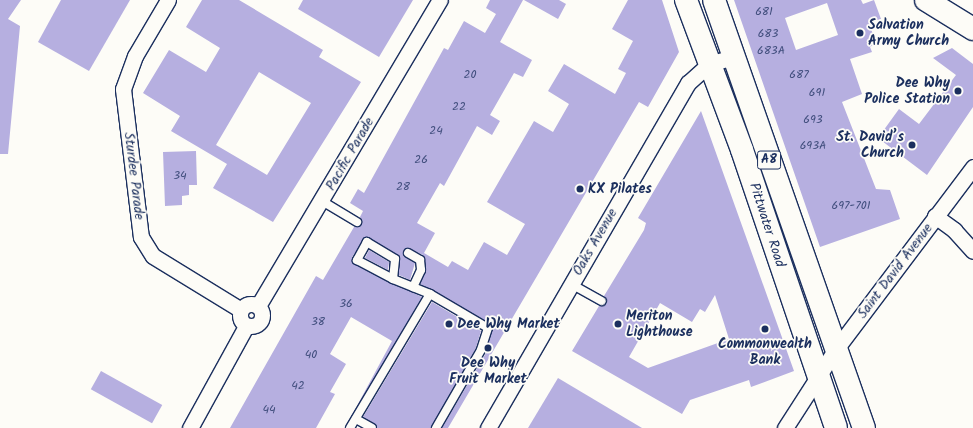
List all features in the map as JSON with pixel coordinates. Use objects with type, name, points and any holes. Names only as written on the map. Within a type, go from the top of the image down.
[{"type":"main road","name":"Pittwater Road","points":[[686,0],[742,150],[836,428]]},
{"type":"main road","name":"Pittwater Road","points":[[714,0],[864,428]]},
{"type":"main road","points":[[926,0],[973,28]]},
{"type":"street","name":"Sturdee Parade","points":[[168,0],[135,56],[123,89],[142,237],[153,256],[242,310]]},
{"type":"street","name":"Pacific Parade","points":[[258,306],[322,202],[440,0]]},
{"type":"street","name":"Oaks Avenue","points":[[488,428],[688,83],[709,64],[734,57]]},
{"type":"street","name":"Saint David Avenue","points":[[785,428],[836,350],[973,166]]},
{"type":"street","points":[[935,216],[954,230],[973,251]]},
{"type":"street","points":[[251,304],[258,306],[262,320],[257,325],[246,326],[240,317],[242,310],[251,304]]},
{"type":"street","points":[[190,428],[246,326]]},
{"type":"lane","points":[[322,202],[357,222]]},
{"type":"lane","points":[[393,279],[395,259],[367,242],[357,260],[393,279],[430,294],[488,328],[481,350],[436,428]]},
{"type":"lane","points":[[408,252],[420,260],[421,270],[413,287]]},
{"type":"lane","points":[[571,284],[602,301]]},
{"type":"lane","points":[[350,428],[430,294]]},
{"type":"lane","points":[[356,419],[372,428]]},
{"type":"building","points":[[0,0],[21,0],[8,19],[20,26],[8,154],[0,154]]},
{"type":"building","points":[[61,0],[130,0],[89,71],[38,42]]},
{"type":"building","points":[[202,0],[239,0],[323,50],[319,57],[361,82],[273,222],[213,188],[227,164],[171,131],[180,116],[143,93],[169,50],[206,72],[220,48],[186,27]],"holes":[[[259,72],[311,103],[267,175],[216,145]]]},
{"type":"building","points":[[303,0],[413,0],[379,57],[298,9]]},
{"type":"building","points":[[490,0],[523,0],[500,42],[532,60],[523,77],[514,73],[490,115],[500,121],[492,135],[477,126],[444,186],[440,183],[417,223],[435,233],[424,253],[448,267],[452,261],[468,270],[484,242],[507,255],[525,224],[487,202],[534,121],[553,132],[569,104],[548,91],[564,64],[615,94],[626,73],[618,69],[633,41],[612,29],[628,0],[662,0],[679,52],[648,107],[639,102],[448,428],[442,428],[486,353],[493,325],[420,284],[426,270],[423,255],[408,248],[403,251],[403,256],[415,263],[410,280],[399,275],[398,255],[367,237],[352,257],[353,263],[422,297],[345,428],[392,341],[351,317],[330,354],[346,364],[330,392],[335,394],[316,428],[230,428],[316,276],[323,280],[354,227],[362,224],[360,217],[363,211],[350,203],[358,189],[364,193],[444,48],[448,50],[464,21],[485,33],[496,14],[486,8]]},
{"type":"building","points":[[524,0],[559,0],[566,4],[558,19]]},
{"type":"building","points":[[734,0],[861,0],[863,4],[874,0],[881,19],[869,23],[876,43],[870,47],[872,52],[850,59],[862,94],[842,102],[876,189],[890,190],[900,219],[820,247]],"holes":[[[827,3],[838,35],[796,50],[785,18]]]},
{"type":"building","points":[[952,48],[973,64],[973,107],[927,175],[878,138],[899,109],[919,124],[956,75],[933,58]]},
{"type":"building","points":[[701,111],[794,371],[751,387],[749,380],[690,400],[682,414],[572,351],[599,306],[607,303],[604,296],[644,230],[646,223],[638,218]],"holes":[[[715,295],[729,339],[648,368],[629,357],[660,303],[692,322],[700,309],[705,312]]]},
{"type":"building","points":[[196,151],[197,185],[189,185],[189,195],[182,196],[182,205],[165,206],[163,152]]},
{"type":"building","points":[[369,250],[389,262],[388,270],[365,258]]},
{"type":"building","points":[[432,302],[481,331],[476,348],[431,428],[377,428],[363,417]]},
{"type":"building","points":[[101,371],[162,405],[152,423],[91,389]]},
{"type":"building","points":[[558,378],[642,428],[528,428]]},
{"type":"place","name":"Salvation Army Church","points":[[860,33]]},
{"type":"place","name":"Dee Why Police Station","points":[[958,91]]},
{"type":"place","name":"St. David’s Church","points":[[912,145]]},
{"type":"place","name":"KX Pilates","points":[[580,189]]},
{"type":"place","name":"Dee Why Market","points":[[449,324]]},
{"type":"place","name":"Meriton Lighthouse","points":[[618,324]]},
{"type":"place","name":"Commonwealth Bank","points":[[765,329]]},
{"type":"place","name":"Dee Why Fruit Market","points":[[488,348]]}]
